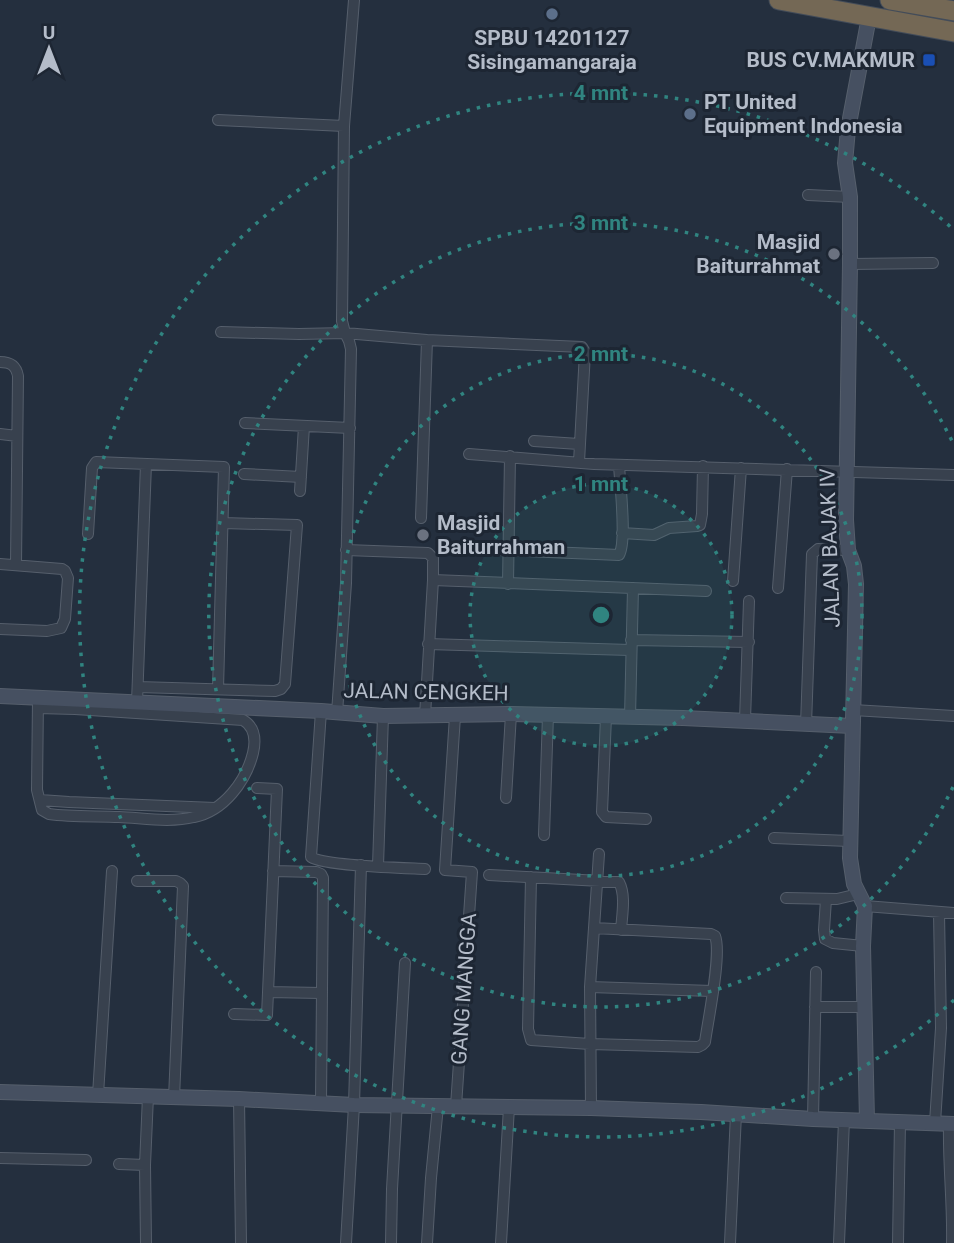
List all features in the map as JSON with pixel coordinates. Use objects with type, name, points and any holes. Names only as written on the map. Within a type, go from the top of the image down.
[{"type":"highway","points":[[779,0],[954,32]]},
{"type":"highway","points":[[890,0],[954,11]]},
{"type":"street","points":[[337,713],[344,620],[351,349],[342,321],[344,126],[354,0]]},
{"type":"street","name":"JALAN BAJAK IV","points":[[867,1120],[861,900],[852,873],[849,841],[856,584],[854,566],[848,550],[850,197],[845,163],[869,17]]},
{"type":"street","points":[[218,120],[344,126]]},
{"type":"street","points":[[808,195],[850,197]]},
{"type":"street","points":[[850,264],[933,263]]},
{"type":"street","points":[[221,332],[345,333],[427,340],[582,347],[585,352],[579,462]]},
{"type":"street","points":[[421,518],[427,340]]},
{"type":"street","points":[[0,362],[7,362],[17,369],[16,565]]},
{"type":"street","points":[[245,423],[350,428]]},
{"type":"street","points":[[300,491],[304,426]]},
{"type":"street","points":[[0,435],[17,436]]},
{"type":"street","points":[[534,441],[579,444]]},
{"type":"street","points":[[469,454],[620,465],[954,475]]},
{"type":"street","points":[[508,584],[510,456]]},
{"type":"street","points":[[88,534],[94,463],[100,461],[224,467],[218,689]]},
{"type":"street","points":[[137,702],[146,464]]},
{"type":"street","points":[[454,548],[617,556],[621,552],[622,533],[620,465]]},
{"type":"street","points":[[622,533],[654,535],[669,528],[699,526],[702,514],[702,466]]},
{"type":"street","points":[[733,581],[741,468]]},
{"type":"street","points":[[778,588],[787,469]]},
{"type":"street","points":[[244,474],[301,477]]},
{"type":"street","points":[[138,687],[275,691],[285,684],[297,525],[223,523]]},
{"type":"street","points":[[346,550],[428,553],[433,558],[425,716]]},
{"type":"street","points":[[806,725],[813,554],[818,550],[848,550]]},
{"type":"street","points":[[0,564],[65,571],[68,578],[65,620],[61,628],[53,631],[0,629]]},
{"type":"street","points":[[433,580],[706,591]]},
{"type":"street","points":[[630,717],[633,588]]},
{"type":"street","points":[[745,720],[750,601]]},
{"type":"street","points":[[428,644],[631,645],[749,642]]},
{"type":"street","name":"JALAN CENGKEH","points":[[0,696],[38,703],[137,702],[383,716],[548,715],[745,720],[852,726]]},
{"type":"street","points":[[38,703],[37,790],[40,800],[216,808],[235,789],[249,765],[254,741],[253,729],[247,722],[75,704]]},
{"type":"street","points":[[853,710],[954,716]]},
{"type":"street","points":[[321,711],[311,857],[361,865],[425,869]]},
{"type":"street","points":[[506,798],[511,715]]},
{"type":"street","points":[[544,835],[548,715]]},
{"type":"street","points":[[378,866],[383,716]]},
{"type":"street","name":"GANG MANGGA","points":[[454,716],[445,870],[472,872],[456,1106]]},
{"type":"street","points":[[606,717],[602,812],[606,817],[646,819]]},
{"type":"street","points":[[234,1014],[267,1015],[277,789],[257,788]]},
{"type":"street","points":[[774,838],[849,841]]},
{"type":"street","points":[[591,1108],[590,987],[599,854]]},
{"type":"street","points":[[346,1243],[354,1105],[361,865]]},
{"type":"street","points":[[98,1094],[112,871]]},
{"type":"street","points":[[273,871],[316,872],[323,876],[321,1103]]},
{"type":"street","points":[[489,875],[617,881],[621,884],[621,930]]},
{"type":"street","points":[[531,877],[531,1040],[590,1044],[702,1045],[705,1042],[716,965],[715,936],[594,928]]},
{"type":"street","points":[[137,881],[176,881],[183,886],[174,1098]]},
{"type":"street","points":[[786,898],[844,898],[954,913]]},
{"type":"street","points":[[826,899],[825,939],[833,943],[863,946]]},
{"type":"street","points":[[939,912],[941,1028],[953,1204],[952,1243]]},
{"type":"street","points":[[391,1243],[405,963]]},
{"type":"street","points":[[813,1119],[816,972]]},
{"type":"street","points":[[590,987],[712,991]]},
{"type":"street","points":[[268,992],[321,993]]},
{"type":"street","points":[[815,1007],[864,1007]]},
{"type":"street","points":[[0,1092],[354,1105],[591,1108],[946,1124]]},
{"type":"street","points":[[146,1243],[148,1096]]},
{"type":"street","points":[[239,1099],[242,1243]]},
{"type":"street","points":[[427,1243],[430,1178],[438,1106]]},
{"type":"street","points":[[501,1243],[509,1107]]},
{"type":"street","points":[[730,1243],[736,1114]]},
{"type":"street","points":[[839,1243],[844,1120]]},
{"type":"street","points":[[898,1243],[900,1122]]},
{"type":"street","points":[[0,1158],[86,1160]]},
{"type":"street","points":[[119,1164],[145,1165]]},
{"type":"place","name":"SPBU 14201127 Sisingamangaraja","points":[[552,14]]},
{"type":"place","name":"BUS CV.MAKMUR","points":[[929,60]]},
{"type":"place","name":"PT United Equipment Indonesia","points":[[690,114]]},
{"type":"place","name":"Masjid Baiturrahmat","points":[[834,254]]},
{"type":"place","name":"Masjid Baiturrahman","points":[[423,535]]}]
